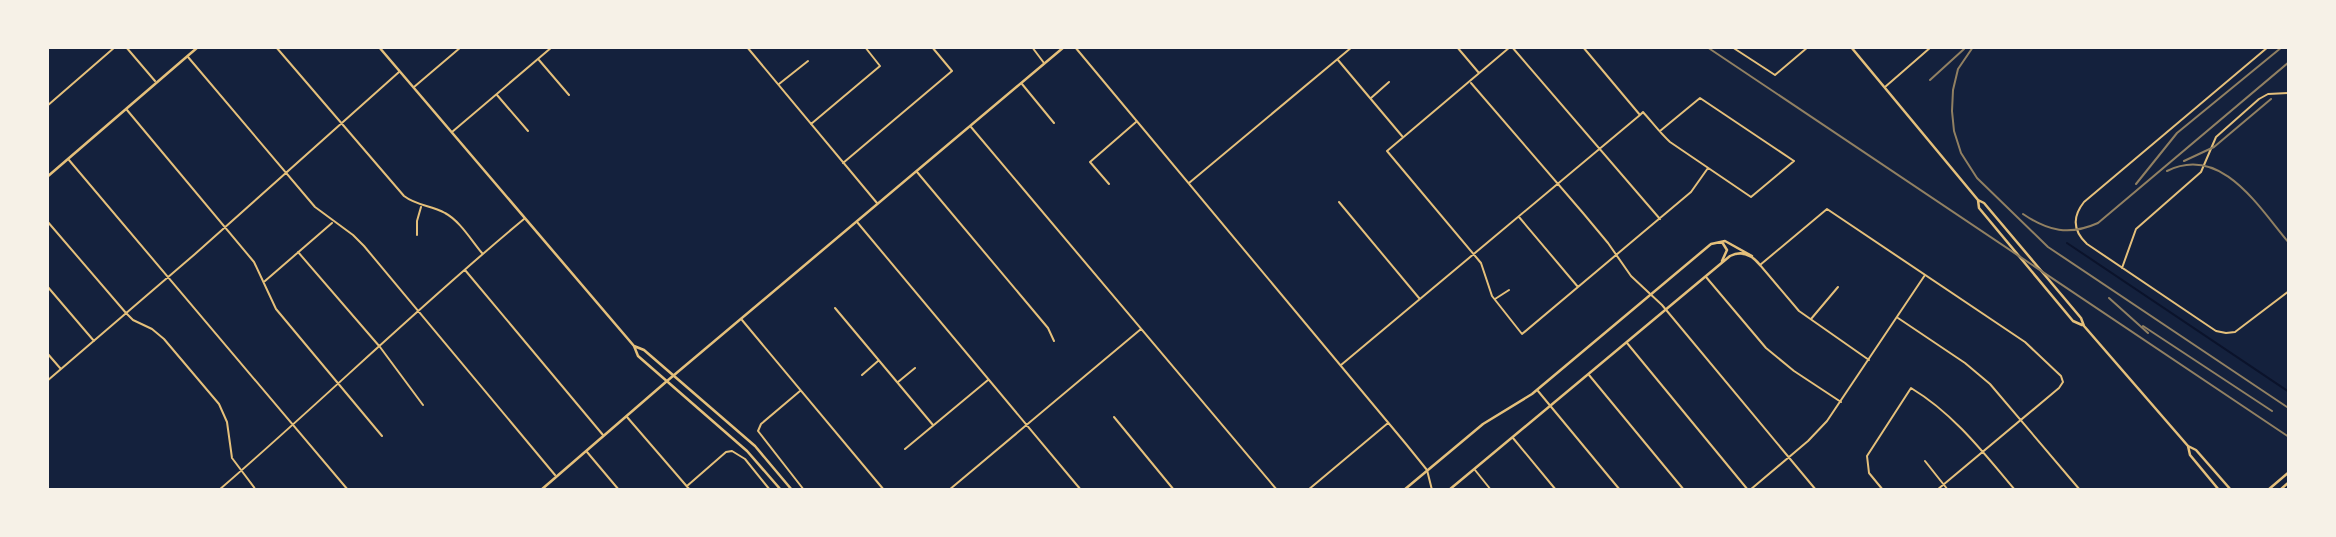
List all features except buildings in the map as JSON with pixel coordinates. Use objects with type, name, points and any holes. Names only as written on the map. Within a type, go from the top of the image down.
[{"type":"main road","points":[[47,177],[198,47]]},
{"type":"main road","points":[[379,47],[634,346],[638,356],[747,451],[781,490]]},
{"type":"main road","points":[[541,490],[1064,47]]},
{"type":"main road","points":[[1851,47],[1978,200],[1984,203],[2081,318],[2084,326],[2188,446],[2196,450],[2231,490]]},
{"type":"main road","points":[[1978,200],[1979,208],[2073,321],[2084,326]]},
{"type":"main road","points":[[1720,241],[1727,250],[1720,264]]},
{"type":"main road","points":[[1404,490],[1483,424],[1537,390],[1706,247],[1725,241],[1752,256],[1760,265]]},
{"type":"main road","points":[[1449,490],[1734,253],[1752,256]]},
{"type":"main road","points":[[634,346],[644,350],[755,446],[792,490]]},
{"type":"main road","points":[[2188,446],[2190,455],[2219,490]]},
{"type":"main road","points":[[2268,490],[2289,472]]},
{"type":"main road","points":[[2280,490],[2289,482]]},
{"type":"street","points":[[47,106],[115,47]]},
{"type":"street","points":[[126,47],[156,83]]},
{"type":"street","points":[[276,47],[400,192],[421,206],[449,215],[483,254]]},
{"type":"street","points":[[413,88],[461,47]]},
{"type":"street","points":[[451,133],[552,47]]},
{"type":"street","points":[[747,47],[877,204]]},
{"type":"street","points":[[811,124],[880,66],[865,47]]},
{"type":"street","points":[[843,163],[952,71],[932,47]]},
{"type":"street","points":[[1032,47],[1045,63]]},
{"type":"street","points":[[1075,47],[1427,470],[1432,490]]},
{"type":"street","points":[[1189,183],[1352,47]]},
{"type":"street","points":[[1457,47],[1479,73]]},
{"type":"street","points":[[1660,219],[1511,47],[1387,150],[1474,254],[1483,268],[1494,300],[1523,333],[1578,288],[1660,219],[1691,192],[1708,168]]},
{"type":"street","points":[[1583,47],[1640,115]]},
{"type":"street","points":[[1732,47],[1775,75],[1808,47]]},
{"type":"street","points":[[1885,88],[1931,47]]},
{"type":"street","points":[[2268,47],[2078,210],[2075,219],[2080,237],[2216,331],[2235,332],[2289,290]]},
{"type":"street","points":[[187,56],[315,207],[359,241],[556,477]]},
{"type":"street","points":[[538,59],[569,95]]},
{"type":"street","points":[[1337,59],[1403,137]]},
{"type":"street","points":[[778,85],[808,61]]},
{"type":"street","points":[[47,381],[169,277],[400,71]]},
{"type":"street","points":[[1470,81],[1600,233],[1631,276],[1665,309],[1816,490]]},
{"type":"street","points":[[1370,98],[1389,82]]},
{"type":"street","points":[[1021,83],[1054,123]]},
{"type":"street","points":[[2122,268],[2136,229],[2201,172],[2211,146],[2224,129],[2268,94],[2289,93]]},
{"type":"street","points":[[496,94],[528,131]]},
{"type":"street","points":[[1340,366],[1643,112],[1660,131],[1670,142],[1751,197],[1794,161],[1700,99],[1660,131]]},
{"type":"street","points":[[126,109],[254,262],[276,309],[382,436]]},
{"type":"street","points":[[1109,184],[1090,162],[1137,121]]},
{"type":"street","points":[[970,126],[1277,490]]},
{"type":"street","points":[[68,159],[348,490]]},
{"type":"street","points":[[917,171],[1048,328],[1054,341]]},
{"type":"street","points":[[1339,202],[1420,299]]},
{"type":"street","points":[[417,235],[421,206]]},
{"type":"street","points":[[1869,360],[1810,320],[1792,304],[1760,265],[1827,209],[2034,349],[2061,376],[2063,382],[2059,388],[1937,490]]},
{"type":"street","points":[[1518,216],[1578,288]]},
{"type":"street","points":[[219,490],[340,384],[418,310],[524,219]]},
{"type":"street","points":[[47,221],[126,313],[164,339],[219,404],[227,422],[230,452],[240,471],[256,490]]},
{"type":"street","points":[[264,281],[334,222]]},
{"type":"street","points":[[857,222],[1081,490]]},
{"type":"street","points":[[298,252],[380,347],[423,405]]},
{"type":"street","points":[[464,270],[603,436]]},
{"type":"street","points":[[1626,342],[1749,490],[1818,432],[1841,402],[1925,275]]},
{"type":"street","points":[[1705,276],[1766,348],[1786,365],[1841,402]]},
{"type":"street","points":[[47,286],[94,341]]},
{"type":"street","points":[[1810,320],[1838,287]]},
{"type":"street","points":[[1494,300],[1509,290]]},
{"type":"street","points":[[835,308],[933,425]]},
{"type":"street","points":[[1898,317],[1978,373],[2021,419],[2080,490]]},
{"type":"street","points":[[741,319],[884,490]]},
{"type":"street","points":[[950,490],[1141,328]]},
{"type":"street","points":[[47,353],[61,369]]},
{"type":"street","points":[[862,375],[879,361]]},
{"type":"street","points":[[897,382],[915,368]]},
{"type":"street","points":[[1588,374],[1684,490]]},
{"type":"street","points":[[905,449],[988,379]]},
{"type":"street","points":[[1883,490],[1869,473],[1867,456],[1911,388],[1952,417],[2015,490]]},
{"type":"street","points":[[1537,390],[1620,490]]},
{"type":"street","points":[[801,391],[761,424],[758,431],[804,490]]},
{"type":"street","points":[[626,416],[690,490]]},
{"type":"street","points":[[1114,417],[1174,490]]},
{"type":"street","points":[[1308,490],[1388,423]]},
{"type":"street","points":[[1512,437],[1556,490]]},
{"type":"street","points":[[586,451],[619,490]]},
{"type":"street","points":[[687,486],[726,452],[732,451],[745,459],[770,490]]},
{"type":"street","points":[[1924,461],[1948,490]]},
{"type":"street","points":[[1474,469],[1491,490]]},
{"type":"waterway","points":[[2067,243],[2289,392]]},
{"type":"railway","points":[[1707,47],[2289,437]]},
{"type":"railway","points":[[1973,47],[1958,69],[1952,111],[1954,131],[1961,153],[1977,178],[2048,247],[2287,407]]},
{"type":"railway","points":[[2136,184],[2177,133],[2282,47]]},
{"type":"railway","points":[[1930,80],[1964,49]]},
{"type":"railway","points":[[2023,214],[2059,230],[2078,229],[2098,223],[2289,62]]},
{"type":"railway","points":[[2184,161],[2214,147],[2271,99]]},
{"type":"railway","points":[[2167,171],[2187,165],[2205,166],[2222,173],[2252,198],[2289,243]]},
{"type":"railway","points":[[2109,298],[2148,333]]},
{"type":"railway","points":[[2143,326],[2272,411]]}]
